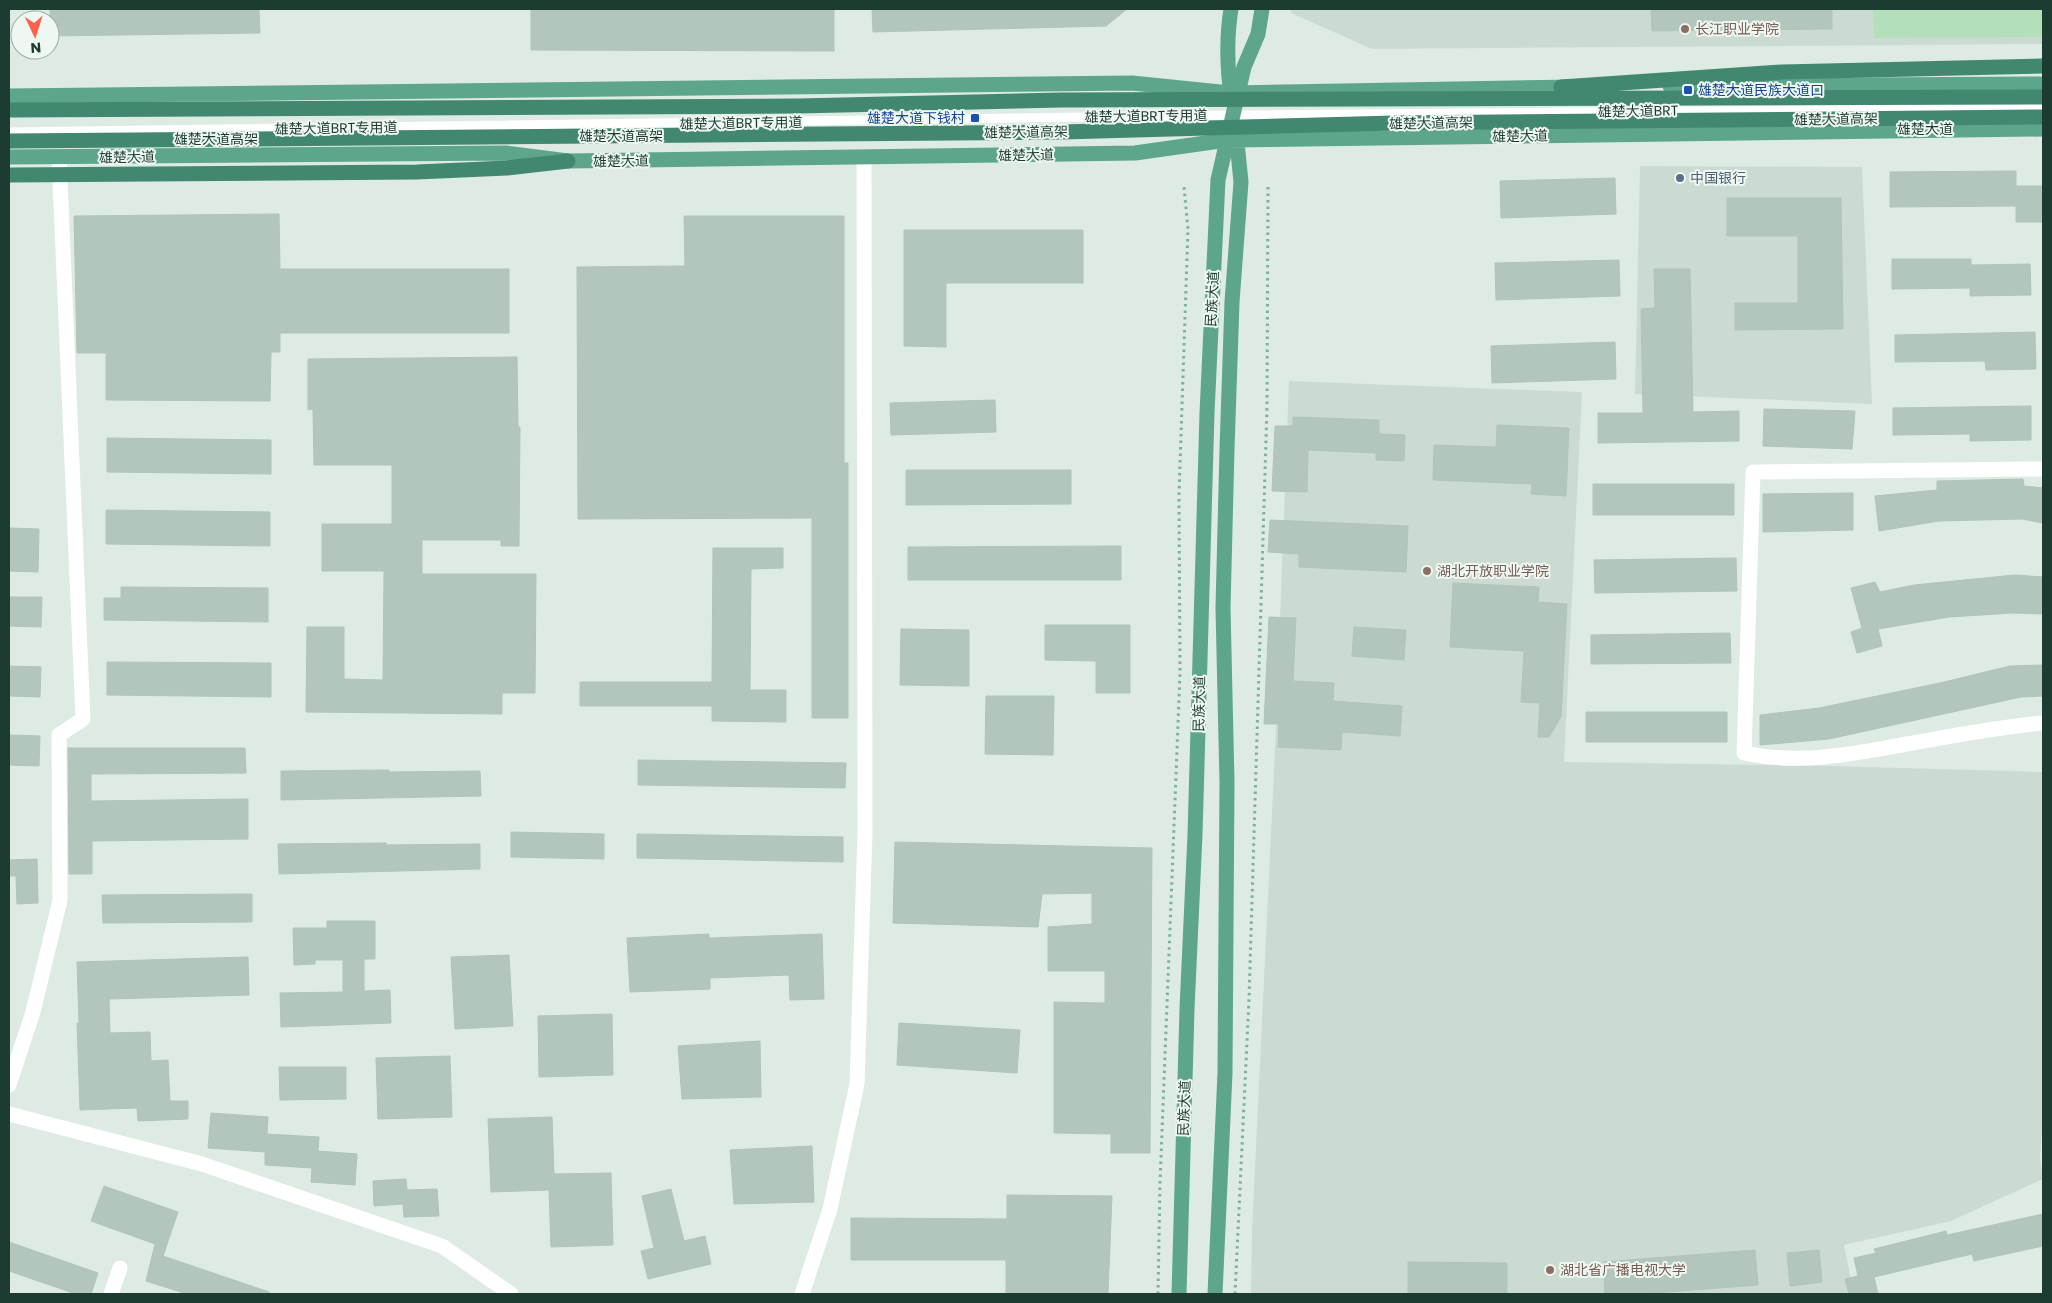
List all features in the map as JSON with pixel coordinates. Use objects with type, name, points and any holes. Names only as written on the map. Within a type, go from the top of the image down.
[{"type":"highway","points":[[1561,87],[1782,72],[2043,66]]},
{"type":"highway","name":"雄楚大道高架","points":[[9,110],[798,106],[1072,100],[2043,97]]},
{"type":"highway","name":"雄楚大道高架","points":[[9,141],[1042,132],[1394,123],[2043,117]]},
{"type":"highway","points":[[9,175],[417,172],[507,168],[568,162]]},
{"type":"main road","name":"民族大道","points":[[1178,1294],[1195,834],[1207,413],[1218,180],[1232,140],[1234,115],[1234,92],[1227,34],[1231,9]]},
{"type":"main road","name":"民族大道","points":[[1234,92],[1258,34],[1262,9]]},
{"type":"main road","points":[[9,96],[1122,84],[1234,92],[1561,87],[2043,84]]},
{"type":"main road","name":"雄楚大道","points":[[9,158],[506,153],[568,162],[1135,153],[1232,140],[2043,129]]},
{"type":"main road","name":"民族大道","points":[[1215,1294],[1225,1073],[1227,782],[1223,608],[1232,302],[1241,182],[1232,140]]},
{"type":"street","points":[[9,1085],[33,1012],[60,900],[59,735],[83,719],[59,157]]},
{"type":"street","points":[[802,1294],[830,1209],[857,1084],[865,832],[864,157]]},
{"type":"street","points":[[2043,469],[1752,472],[1744,753],[1769,758],[1832,758],[1996,728],[2043,723]]},
{"type":"street","points":[[9,1114],[202,1164],[442,1246],[511,1294]]},
{"type":"street","points":[[111,1294],[120,1268]]},
{"type":"lane","name":"雄楚大道BRT","points":[[1234,115],[2043,108]]},
{"type":"lane","name":"雄楚大道BRT专用道","points":[[9,132],[1234,115]]},
{"type":"path","points":[[1158,1294],[1160,1183],[1180,673],[1179,494],[1188,229],[1184,187]]},
{"type":"path","points":[[1235,1294],[1250,979],[1267,407],[1268,187]]},
{"type":"shaded area","name":"长江职业学院","points":[[1291,9],[2043,9],[2043,44],[1372,49],[1291,13]]},
{"type":"shaded area","points":[[1640,166],[1862,167],[1872,404],[1635,394]]},
{"type":"shaded area","points":[[1289,381],[1582,392],[1564,762],[1833,766],[2043,772],[2043,1109],[2040,1159],[2043,1179],[1951,1221],[1844,1245],[1854,1294],[1251,1294],[1252,1231],[1275,750]]},
{"type":"green space","points":[[1873,9],[2043,9],[2043,37],[1874,38]]},
{"type":"building","points":[[259,9],[260,33],[60,36],[60,10],[50,10]]},
{"type":"building","points":[[531,9],[834,9],[834,51],[531,50]]},
{"type":"building","points":[[872,9],[1127,9],[1106,26],[873,32]]},
{"type":"building","points":[[1651,9],[1832,9],[1832,29],[1652,31]]},
{"type":"building","points":[[2016,171],[2016,186],[2043,186],[2043,222],[2016,222],[2016,206],[1890,207],[1890,172]]},
{"type":"building","points":[[1615,178],[1616,214],[1501,218],[1500,181]]},
{"type":"building","points":[[1727,198],[1841,198],[1843,329],[1735,330],[1735,303],[1798,303],[1798,236],[1727,236]]},
{"type":"building","points":[[279,214],[280,269],[509,269],[509,333],[280,333],[280,352],[271,352],[270,401],[106,400],[106,353],[77,353],[74,216]]},
{"type":"building","points":[[684,216],[844,216],[844,463],[848,463],[848,718],[812,718],[812,518],[578,519],[577,267],[685,266]]},
{"type":"building","points":[[904,230],[1083,230],[1083,283],[946,283],[946,347],[904,346]]},
{"type":"building","points":[[1892,259],[1971,259],[1971,265],[2030,264],[2031,295],[1970,296],[1970,288],[1892,289]]},
{"type":"building","points":[[1619,260],[1620,296],[1496,300],[1495,263]]},
{"type":"building","points":[[1654,269],[1690,269],[1693,412],[1739,411],[1739,441],[1598,443],[1598,413],[1643,413],[1641,309],[1655,308]]},
{"type":"building","points":[[2035,332],[2036,369],[1986,370],[1985,361],[1895,362],[1895,335]]},
{"type":"building","points":[[1615,342],[1616,379],[1492,383],[1491,346]]},
{"type":"building","points":[[517,357],[518,427],[520,427],[519,546],[501,546],[501,540],[422,540],[422,574],[536,574],[535,693],[502,693],[502,714],[306,712],[307,627],[344,627],[344,679],[383,680],[384,571],[322,571],[322,524],[392,524],[392,465],[314,465],[313,409],[308,410],[308,359]]},
{"type":"building","points":[[995,400],[996,432],[891,435],[890,403]]},
{"type":"building","points":[[2031,406],[2031,440],[1970,441],[1970,434],[1893,435],[1893,408]]},
{"type":"building","points":[[1764,409],[1855,411],[1852,449],[1763,446]]},
{"type":"building","points":[[1293,417],[1379,420],[1379,434],[1405,435],[1404,461],[1376,460],[1376,453],[1308,450],[1307,492],[1272,491],[1275,426],[1293,426]]},
{"type":"building","points":[[1497,425],[1569,428],[1566,496],[1531,494],[1532,484],[1433,480],[1434,445],[1496,447]]},
{"type":"building","points":[[107,438],[271,440],[271,474],[107,472]]},
{"type":"building","points":[[906,470],[1071,470],[1071,504],[906,505]]},
{"type":"building","points":[[2023,479],[2024,486],[2043,488],[2043,523],[2022,519],[1939,521],[1879,531],[1875,496],[1937,490],[1937,481]]},
{"type":"building","points":[[1593,484],[1734,484],[1734,515],[1593,515]]},
{"type":"building","points":[[1853,493],[1853,530],[1763,532],[1763,494]]},
{"type":"building","points":[[106,510],[270,512],[270,546],[106,544]]},
{"type":"building","points":[[1270,520],[1408,526],[1406,572],[1299,567],[1299,554],[1268,552]]},
{"type":"building","points":[[9,528],[39,529],[38,572],[9,571]]},
{"type":"building","points":[[1121,546],[1121,580],[908,580],[908,547]]},
{"type":"building","points":[[713,548],[783,548],[783,568],[751,569],[750,690],[786,690],[786,722],[712,721],[712,706],[580,706],[580,682],[712,682]]},
{"type":"building","points":[[1736,558],[1737,591],[1595,593],[1594,560]]},
{"type":"building","points":[[2015,575],[2043,577],[2043,614],[2012,613],[1949,617],[1878,629],[1882,646],[1857,653],[1851,632],[1862,628],[1851,588],[1875,582],[1880,592],[1914,585]]},
{"type":"building","points":[[1453,583],[1539,587],[1538,602],[1567,604],[1561,717],[1549,737],[1538,737],[1540,703],[1521,702],[1524,651],[1450,647]]},
{"type":"building","points":[[121,587],[268,588],[268,622],[104,620],[104,598],[121,598]]},
{"type":"building","points":[[9,597],[42,597],[41,627],[9,626]]},
{"type":"building","points":[[1269,617],[1296,618],[1293,681],[1334,683],[1333,701],[1402,706],[1400,736],[1342,732],[1341,750],[1278,747],[1279,724],[1264,724]]},
{"type":"building","points":[[1045,625],[1130,625],[1130,693],[1096,693],[1096,661],[1045,660]]},
{"type":"building","points":[[1354,627],[1406,630],[1404,660],[1352,656]]},
{"type":"building","points":[[901,629],[969,630],[969,686],[900,685]]},
{"type":"building","points":[[1730,633],[1731,663],[1591,664],[1591,635]]},
{"type":"building","points":[[107,662],[271,663],[271,697],[107,695]]},
{"type":"building","points":[[2043,665],[2043,696],[2021,697],[1829,739],[1760,745],[1760,715],[1819,708],[1940,683],[2010,666]]},
{"type":"building","points":[[9,666],[41,667],[40,697],[9,696]]},
{"type":"building","points":[[986,696],[1054,696],[1053,755],[985,754]]},
{"type":"building","points":[[1586,712],[1727,712],[1727,742],[1586,742]]},
{"type":"building","points":[[9,735],[40,736],[39,766],[9,765]]},
{"type":"building","points":[[68,748],[245,748],[246,773],[91,774],[91,801],[248,799],[248,839],[92,841],[92,874],[69,874]]},
{"type":"building","points":[[638,760],[846,763],[845,788],[638,785]]},
{"type":"building","points":[[389,770],[389,772],[480,771],[481,796],[281,800],[281,771]]},
{"type":"building","points":[[511,832],[604,834],[604,859],[511,857]]},
{"type":"building","points":[[637,834],[843,837],[843,862],[637,858]]},
{"type":"building","points":[[895,842],[1152,848],[1150,1153],[1111,1153],[1111,1134],[1054,1133],[1054,1002],[1105,1003],[1105,971],[1048,971],[1048,927],[1092,924],[1092,893],[1042,894],[1038,927],[893,923]]},
{"type":"building","points":[[386,843],[386,845],[480,844],[480,869],[279,874],[278,844]]},
{"type":"building","points":[[37,859],[38,903],[17,904],[16,876],[9,876],[9,860]]},
{"type":"building","points":[[252,894],[252,922],[103,923],[102,895]]},
{"type":"building","points":[[327,921],[375,921],[375,959],[364,959],[364,991],[390,990],[391,1023],[281,1027],[280,993],[343,992],[343,960],[315,960],[315,964],[294,965],[293,928],[327,928]]},
{"type":"building","points":[[709,934],[709,938],[822,934],[824,999],[790,1000],[789,975],[710,978],[710,989],[630,992],[627,938]]},
{"type":"building","points":[[509,955],[513,1026],[455,1029],[451,957]]},
{"type":"building","points":[[248,957],[249,995],[109,999],[110,1033],[150,1032],[151,1061],[168,1060],[170,1101],[188,1101],[188,1119],[138,1121],[137,1108],[80,1110],[77,962]]},
{"type":"building","points":[[612,1014],[613,1075],[539,1077],[538,1016]]},
{"type":"building","points":[[899,1023],[1020,1030],[1017,1073],[897,1065]]},
{"type":"building","points":[[760,1041],[761,1097],[682,1099],[678,1046]]},
{"type":"building","points":[[450,1056],[452,1117],[378,1119],[376,1058]]},
{"type":"building","points":[[279,1067],[346,1067],[346,1099],[280,1100]]},
{"type":"building","points":[[211,1113],[268,1117],[267,1134],[319,1137],[318,1151],[357,1154],[355,1185],[311,1182],[312,1168],[265,1165],[265,1152],[208,1148]]},
{"type":"building","points":[[552,1117],[554,1174],[611,1173],[613,1245],[551,1247],[549,1190],[491,1192],[488,1119]]},
{"type":"building","points":[[812,1146],[814,1202],[734,1204],[730,1150]]},
{"type":"building","points":[[406,1179],[407,1190],[437,1189],[439,1216],[404,1217],[403,1204],[374,1206],[373,1181]]},
{"type":"building","points":[[104,1186],[178,1212],[163,1256],[269,1292],[269,1294],[187,1294],[146,1281],[155,1244],[91,1221]]},
{"type":"building","points":[[671,1189],[684,1241],[705,1236],[711,1264],[648,1279],[641,1251],[654,1248],[642,1196]]},
{"type":"building","points":[[1007,1195],[1112,1196],[1108,1294],[1006,1294],[1006,1260],[851,1260],[851,1218],[1007,1219]]},
{"type":"building","points":[[2043,1214],[2043,1246],[1974,1261],[1972,1254],[1874,1277],[1878,1294],[1849,1294],[1845,1279],[1858,1276],[1854,1258],[1876,1253],[1874,1249],[1946,1231],[1947,1235]]},
{"type":"building","points":[[9,1242],[98,1273],[91,1294],[76,1294],[9,1271]]},
{"type":"building","points":[[1755,1250],[1758,1285],[1641,1294],[1605,1294],[1603,1262]]},
{"type":"building","points":[[1819,1250],[1822,1282],[1790,1286],[1787,1253]]},
{"type":"building","points":[[1408,1262],[1507,1263],[1507,1294],[1408,1294]]},
{"type":"place","name":"长江职业学院","points":[[1685,29]]},
{"type":"place","name":"雄楚大道民族大道口","points":[[1688,90]]},
{"type":"place","name":"雄楚大道下钱村","points":[[975,118]]},
{"type":"place","name":"中国银行","points":[[1680,178]]},
{"type":"place","name":"湖北开放职业学院","points":[[1427,571]]},
{"type":"place","name":"湖北省广播电视大学","points":[[1550,1270]]}]
